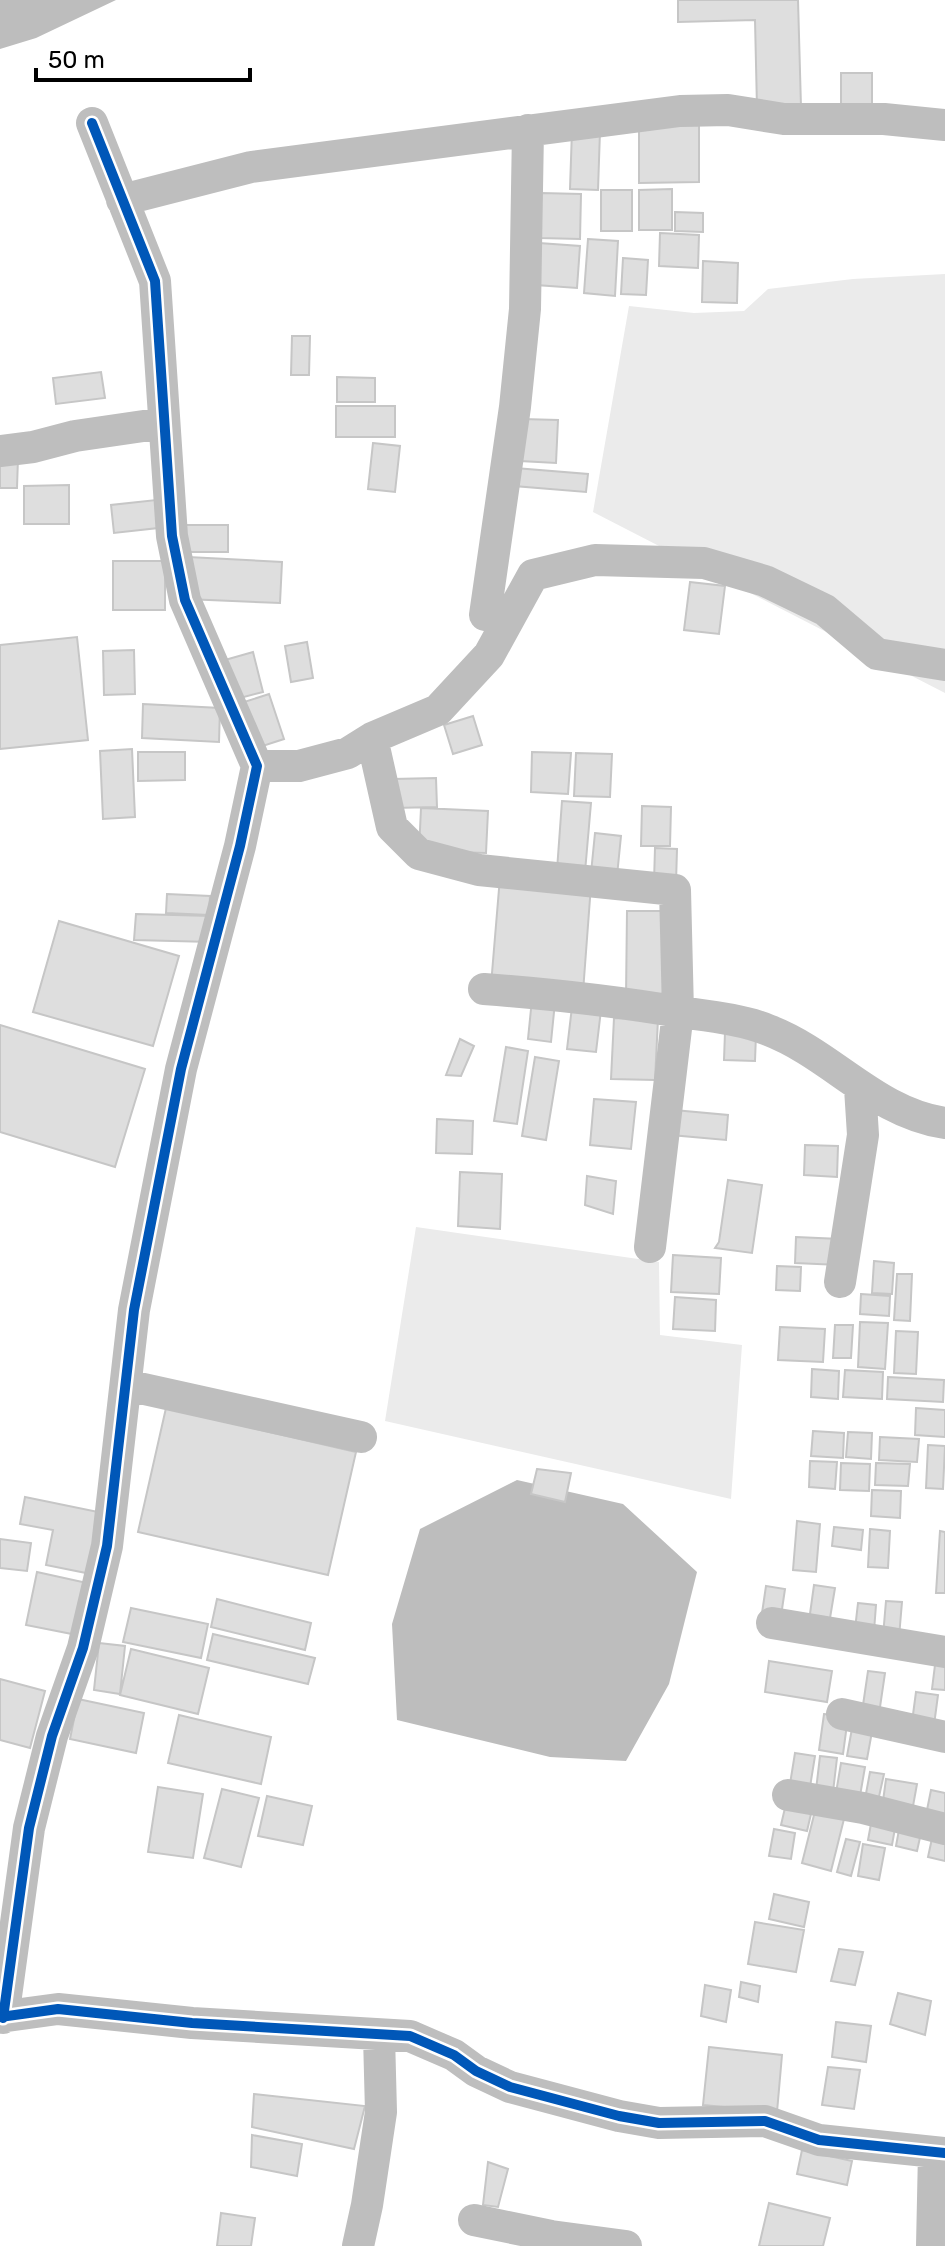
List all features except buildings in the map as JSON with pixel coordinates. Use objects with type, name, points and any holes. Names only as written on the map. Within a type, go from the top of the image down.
[{"type":"street","points":[[122,200],[251,167],[680,111],[712,110],[784,119],[884,119],[945,125]]},
{"type":"street","points":[[92,123],[155,281],[172,536],[185,600],[257,766],[240,846],[181,1069],[134,1310],[107,1546],[83,1648],[52,1736],[29,1828],[1,2017],[58,2009],[192,2023],[410,2036],[454,2055],[476,2071],[510,2087],[619,2116],[659,2123],[765,2121],[819,2140],[939,2152],[932,2246]]},
{"type":"street","points":[[485,615],[515,407],[525,309],[528,130]]},
{"type":"street","points":[[0,451],[164,423]]},
{"type":"street","points":[[257,766],[299,766],[348,753],[372,738],[438,710],[489,655],[533,575],[595,560],[704,563],[719,567],[765,581],[825,610],[877,654],[945,665]]},
{"type":"street","points":[[372,738],[392,827],[419,854],[479,870],[675,890],[678,1012],[650,1247]]},
{"type":"street","points":[[484,989],[597,998],[766,1029],[803,1046],[860,1088],[900,1109],[945,1123]]},
{"type":"street","points":[[840,1282],[863,1135],[860,1088]]},
{"type":"street","points":[[126,1385],[361,1437]]},
{"type":"street","points":[[772,1623],[945,1652]]},
{"type":"street","points":[[842,1714],[945,1737]]},
{"type":"street","points":[[788,1795],[863,1808],[945,1829]]},
{"type":"street","points":[[358,2246],[381,2112],[379,2036]]},
{"type":"street","points":[[474,2220],[551,2236],[626,2246]]},
{"type":"shaded area","points":[[0,0],[116,0],[36,38],[0,49]]},
{"type":"shaded area","points":[[945,274],[945,693],[593,512],[629,306],[694,313],[744,311],[768,289],[853,279]]},
{"type":"shaded area","points":[[416,1227],[659,1262],[660,1335],[742,1345],[731,1499],[385,1421]]},
{"type":"shaded area","points":[[517,1480],[623,1504],[697,1572],[669,1684],[626,1761],[550,1757],[397,1720],[392,1624],[420,1529]]},
{"type":"cycle path","points":[[3,2018],[29,1828],[52,1736],[83,1648],[107,1546],[134,1310],[181,1069],[240,846],[257,766],[185,600],[172,536],[155,281],[92,123]]},
{"type":"cycle path","points":[[0,2017],[58,2009],[192,2023],[410,2036],[454,2055],[476,2071],[510,2087],[619,2116],[659,2123],[765,2121],[819,2140],[945,2153]]}]
